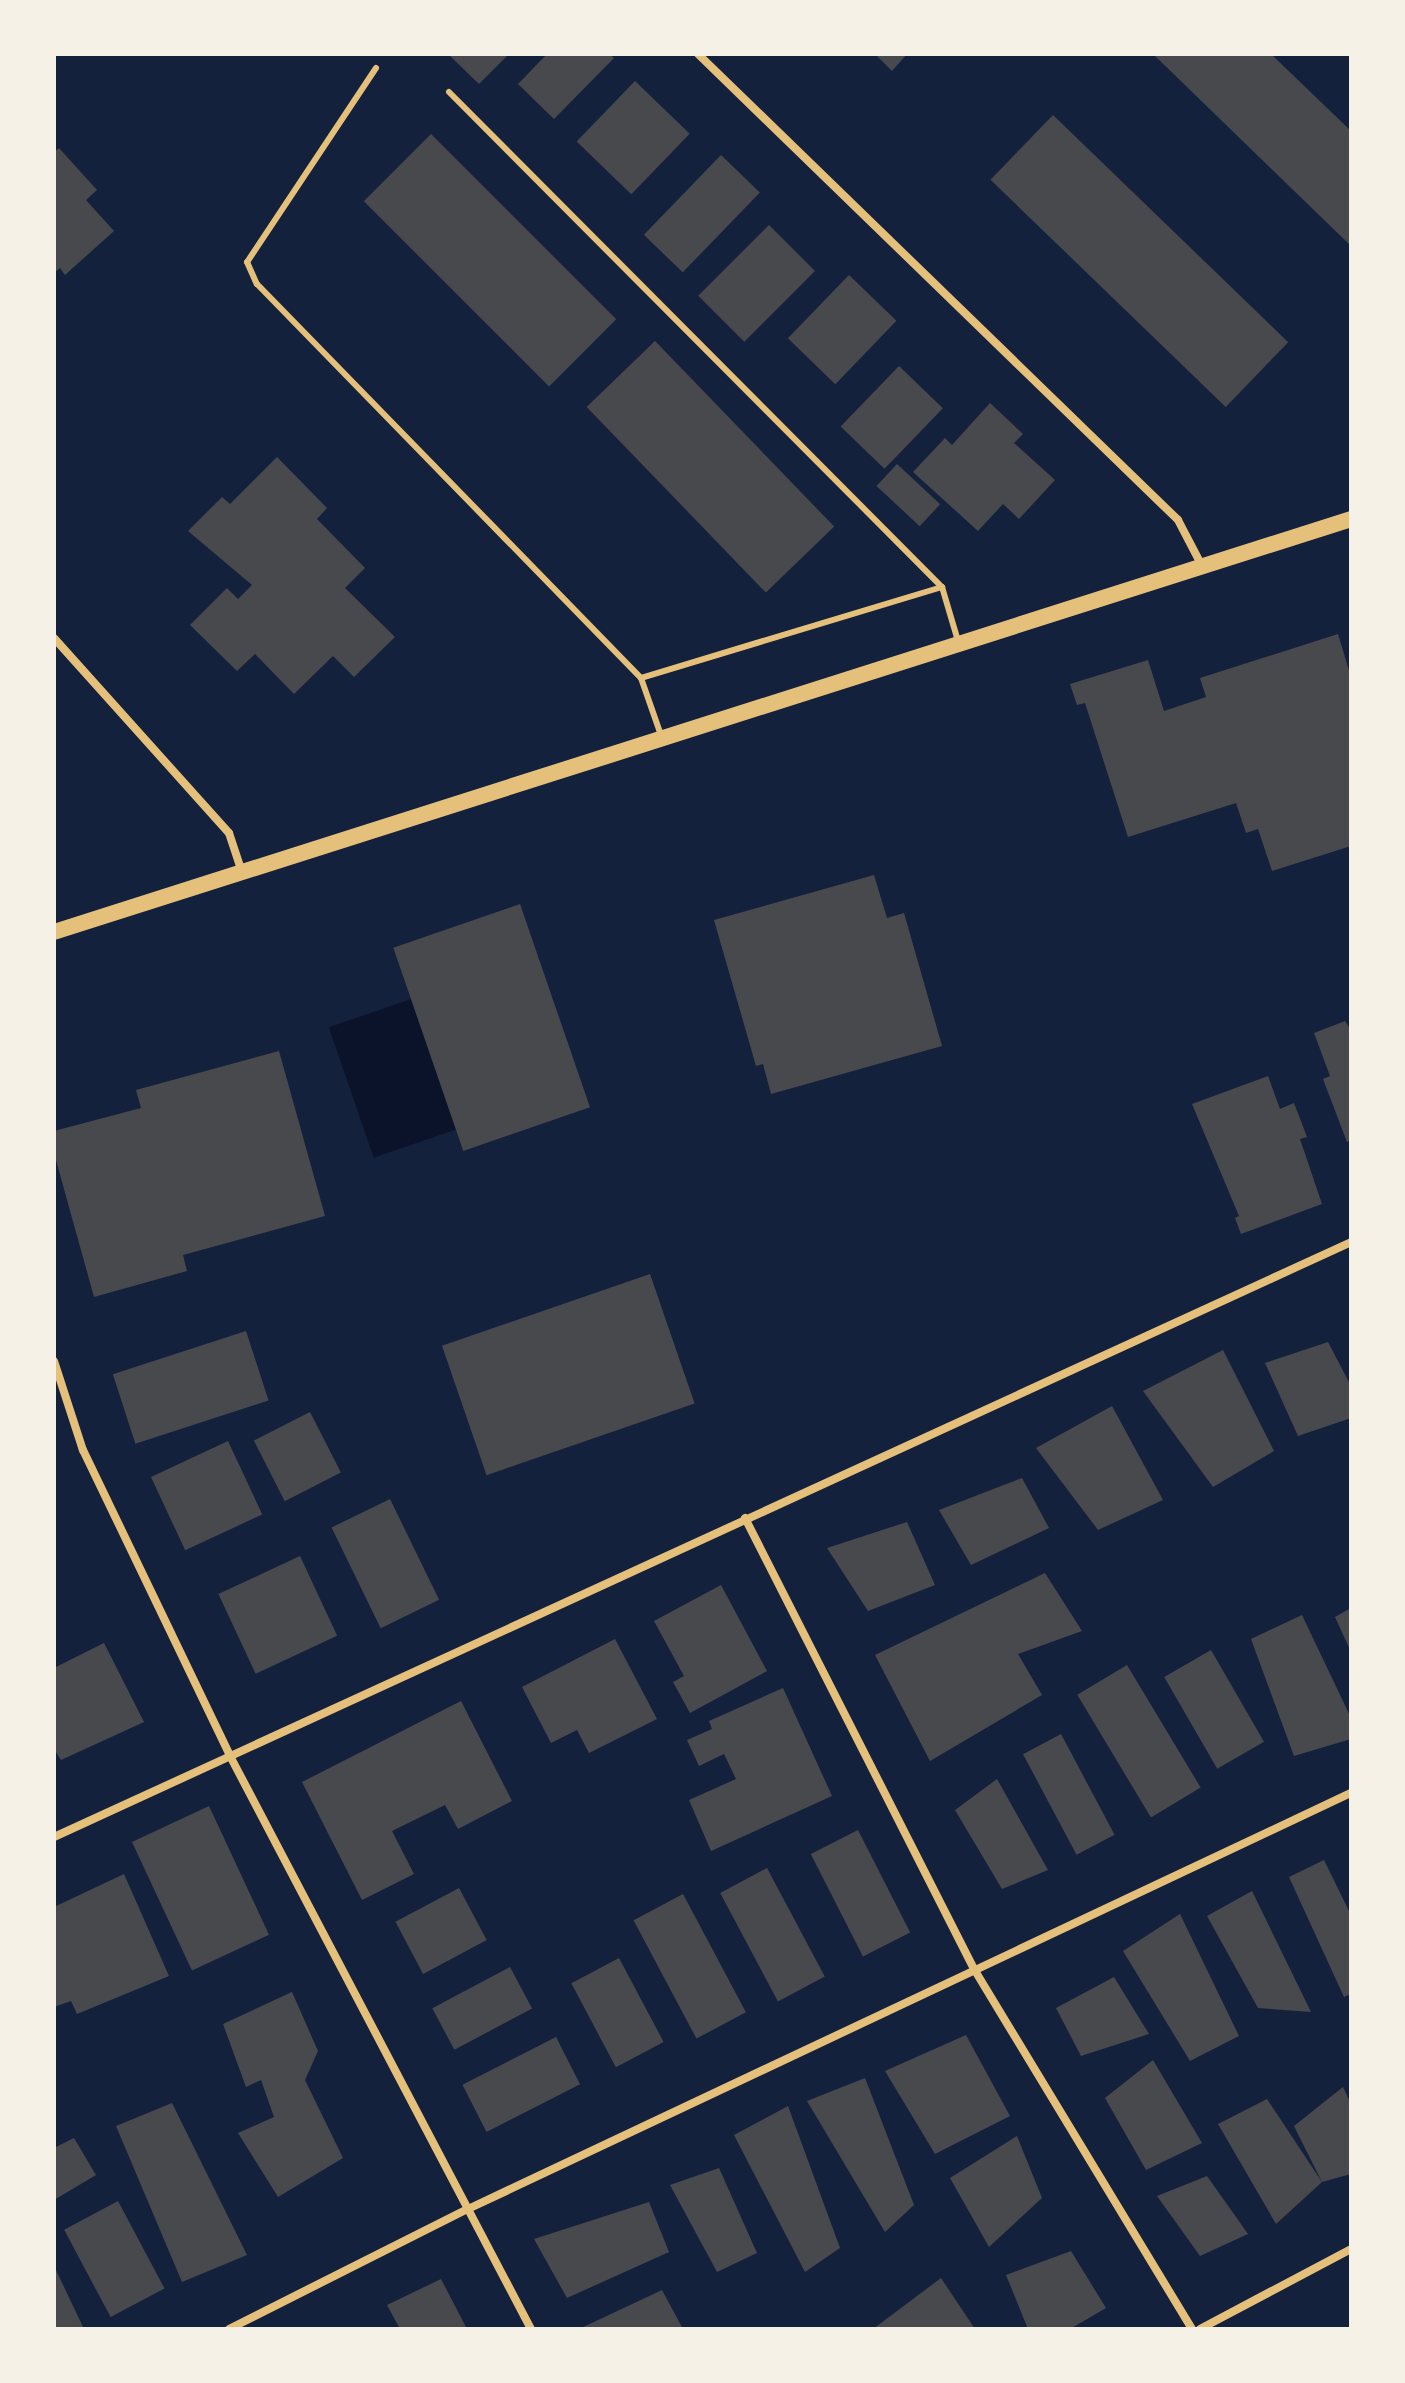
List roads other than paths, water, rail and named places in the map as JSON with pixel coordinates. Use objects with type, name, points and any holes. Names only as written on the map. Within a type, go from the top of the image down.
[{"type":"main road","points":[[54,932],[1351,519]]},
{"type":"street","points":[[698,54],[1178,520],[1202,566]]},
{"type":"street","points":[[54,638],[229,833],[242,872]]},
{"type":"street","points":[[54,1837],[229,1754],[1351,1242]]},
{"type":"street","points":[[54,1361],[83,1450],[229,1754],[531,2329]]},
{"type":"street","points":[[745,1518],[974,1969],[1192,2329]]},
{"type":"street","points":[[229,2329],[468,2209],[1351,1793]]},
{"type":"street","points":[[1200,2329],[1351,2249]]},
{"type":"lane","points":[[376,68],[247,262],[257,284],[641,678],[662,738]]},
{"type":"lane","points":[[449,92],[942,587],[959,644]]},
{"type":"lane","points":[[641,678],[942,587]]},
{"type":"water","points":[[411,999],[456,1129],[374,1158],[329,1027]]}]
